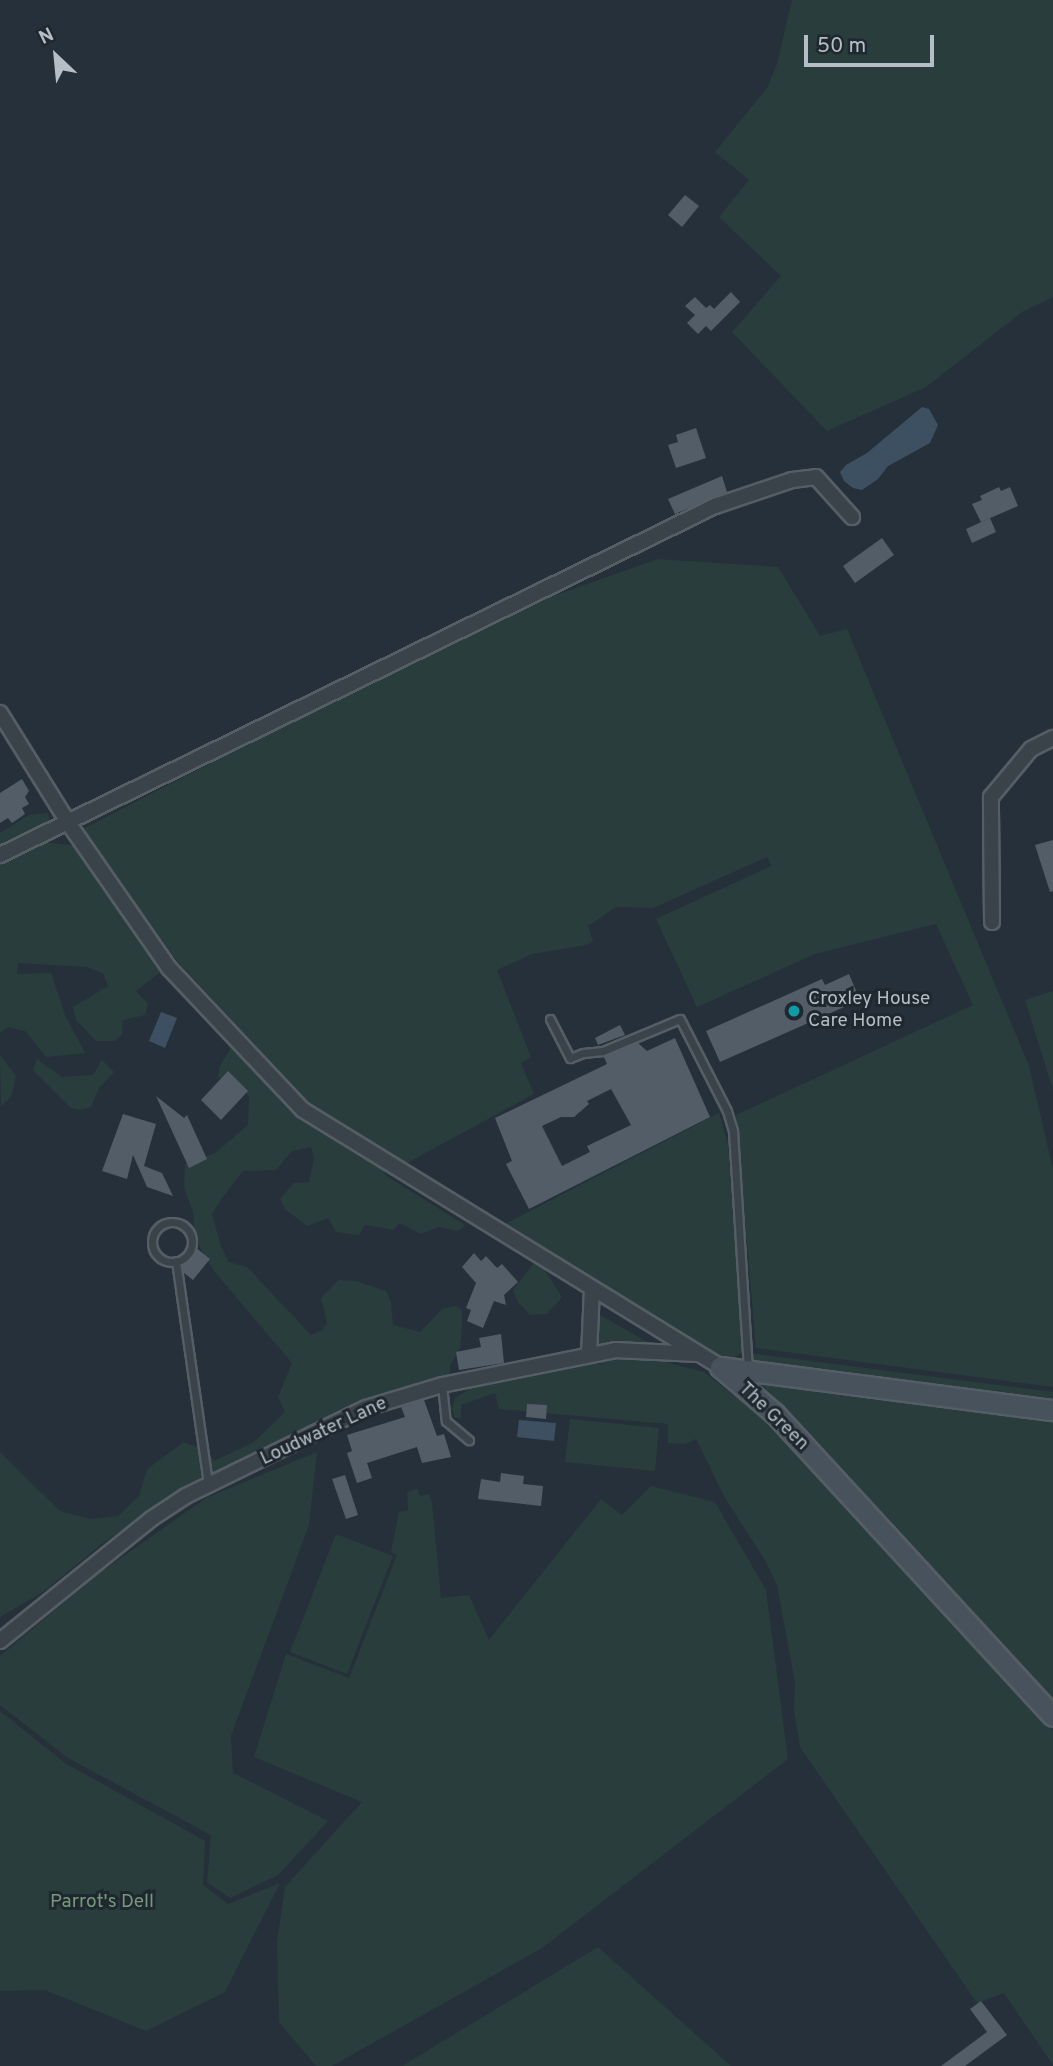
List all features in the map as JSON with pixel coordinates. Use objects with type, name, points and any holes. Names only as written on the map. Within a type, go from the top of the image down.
[{"type":"street","points":[[0,855],[69,824],[715,506],[792,480],[816,477],[852,517]]},
{"type":"street","points":[[0,713],[69,824],[169,968],[303,1110],[720,1367]]},
{"type":"street","points":[[992,922],[991,797],[1031,749],[1053,738]]},
{"type":"street","points":[[589,1355],[592,1288]]},
{"type":"street","name":"Loudwater Lane","points":[[0,1641],[150,1519],[208,1485],[366,1408],[442,1385],[615,1350],[699,1354]]},
{"type":"street","name":"The Green","points":[[720,1367],[748,1368],[1053,1410]]},
{"type":"street","name":"The Green","points":[[720,1367],[775,1414],[1053,1716]]},
{"type":"lane","points":[[550,1019],[570,1058],[583,1053],[603,1051],[680,1019],[727,1111],[733,1131],[748,1368]]},
{"type":"lane","points":[[172,1222],[185,1226],[192,1236],[188,1255],[176,1261],[158,1256],[153,1244],[160,1226],[172,1222]]},
{"type":"lane","points":[[176,1261],[208,1485]]},
{"type":"lane","points":[[442,1385],[446,1421],[469,1440]]},
{"type":"green space","points":[[792,0],[1053,0],[1053,297],[1022,312],[926,387],[827,431],[732,332],[781,276],[719,217],[749,180],[715,152],[767,88],[777,64]]},
{"type":"green space","points":[[658,559],[778,567],[820,636],[847,629],[1029,1066],[1053,1169],[1053,1387],[756,1348],[736,1115],[973,1005],[936,924],[815,954],[697,1007],[656,919],[771,866],[767,857],[653,908],[616,907],[588,926],[593,941],[587,945],[532,954],[497,970],[531,1057],[521,1063],[534,1094],[407,1163],[313,1107],[178,962],[81,830],[494,617]]},
{"type":"green space","points":[[48,813],[51,824],[31,841],[79,846],[164,959],[159,973],[136,991],[148,1004],[145,1015],[123,1020],[122,1034],[116,1041],[96,1041],[76,1020],[73,1007],[108,986],[103,973],[87,967],[18,963],[17,974],[51,973],[65,1015],[85,1053],[46,1057],[25,1031],[8,1027],[0,1033],[0,833],[29,815]]},
{"type":"green space","points":[[1053,991],[1053,1090],[1025,1000]]},
{"type":"green space","points":[[239,1042],[287,1093],[287,1107],[295,1115],[383,1158],[385,1175],[465,1225],[458,1231],[439,1227],[421,1234],[400,1223],[393,1230],[365,1225],[359,1235],[336,1232],[328,1218],[307,1226],[285,1209],[280,1199],[294,1183],[309,1182],[314,1158],[311,1147],[292,1151],[276,1170],[243,1171],[222,1198],[212,1214],[221,1246],[229,1262],[247,1267],[311,1335],[322,1330],[327,1323],[321,1298],[339,1280],[356,1281],[386,1291],[391,1302],[393,1325],[420,1332],[442,1309],[455,1306],[462,1310],[462,1326],[460,1348],[450,1366],[450,1379],[363,1410],[348,1409],[329,1419],[295,1445],[272,1446],[261,1454],[210,1475],[209,1472],[103,1543],[43,1592],[0,1617],[0,1452],[60,1511],[91,1519],[118,1516],[139,1496],[147,1469],[184,1442],[207,1451],[214,1461],[254,1442],[285,1412],[278,1397],[292,1363],[214,1271],[195,1239],[193,1212],[184,1187],[185,1164],[215,1153],[248,1125],[249,1096],[218,1077],[219,1068],[230,1049]]},
{"type":"green space","points":[[0,1055],[16,1076],[12,1095],[1,1107]]},
{"type":"green space","points":[[37,1059],[62,1077],[93,1075],[102,1060],[114,1072],[99,1088],[91,1107],[80,1110],[71,1108],[33,1070]]},
{"type":"green space","points":[[719,1113],[728,1145],[743,1352],[731,1359],[699,1351],[505,1224]]},
{"type":"green space","points":[[540,1263],[562,1297],[547,1314],[530,1315],[518,1302],[513,1290],[533,1264]]},
{"type":"green space","points":[[596,1314],[649,1343],[643,1347],[595,1345]]},
{"type":"green space","points":[[748,1353],[1053,1392],[1053,1404],[756,1363]]},
{"type":"green space","points":[[654,1359],[704,1372],[772,1426],[1053,1731],[1053,2065],[1004,1993],[977,2003],[800,1747],[794,1710],[795,1683],[777,1585],[765,1560],[725,1498],[696,1439],[685,1444],[668,1443],[668,1424],[499,1409],[495,1393],[461,1405],[461,1418],[455,1418],[452,1409],[455,1398],[476,1385],[594,1363],[603,1365],[599,1361]]},
{"type":"green space","points":[[759,1379],[1053,1418],[1053,1716],[751,1384]]},
{"type":"green space","points":[[570,1419],[659,1428],[655,1471],[565,1462]]},
{"type":"green space","points":[[317,1452],[309,1525],[231,1736],[233,1773],[328,1821],[278,1875],[230,1898],[207,1882],[211,1835],[68,1758],[0,1705],[0,1656],[98,1574],[206,1498]]},
{"type":"green space","points":[[651,1486],[715,1502],[766,1590],[788,1759],[542,1948],[332,2066],[316,2066],[279,2022],[277,1942],[285,1887],[362,1802],[254,1757],[286,1654],[349,1678],[397,1555],[391,1552],[399,1512],[408,1510],[407,1492],[417,1489],[420,1496],[429,1494],[432,1502],[441,1598],[469,1595],[489,1640],[601,1499],[622,1515]]},
{"type":"green space","points":[[336,1534],[393,1556],[347,1674],[290,1652]]},
{"type":"green space","name":"Parrot's Dell","points":[[0,1711],[65,1763],[205,1841],[203,1885],[228,1904],[280,1883],[225,1992],[146,2031],[45,1990],[0,1991]]},
{"type":"green space","points":[[598,1947],[731,2066],[402,2066]]},
{"type":"water","points":[[922,407],[929,409],[938,425],[930,443],[888,466],[878,479],[862,490],[853,488],[844,481],[840,472],[846,465],[867,453]]},
{"type":"water","points":[[161,1012],[177,1018],[165,1048],[149,1041]]},
{"type":"water","points":[[519,1420],[556,1423],[554,1441],[517,1437]]},
{"type":"building","points":[[685,195],[699,206],[682,227],[668,215]]},
{"type":"building","points":[[731,292],[740,302],[711,331],[706,326],[698,334],[687,323],[695,315],[685,306],[695,297],[706,308],[710,305],[714,309]]},
{"type":"building","points":[[696,428],[706,458],[676,468],[668,445],[678,442],[676,435]]},
{"type":"building","points":[[722,476],[727,492],[675,514],[668,499]]},
{"type":"building","points":[[999,487],[1001,491],[1010,487],[1018,506],[981,522],[972,504],[982,500],[980,496]]},
{"type":"building","points":[[990,518],[996,532],[972,543],[966,529]]},
{"type":"building","points":[[882,538],[894,555],[855,583],[843,566]]},
{"type":"building","points":[[22,779],[29,791],[25,797],[29,804],[22,808],[25,814],[12,823],[8,818],[0,823],[0,793]]},
{"type":"building","points":[[1053,840],[1053,891],[1050,892],[1035,845]]},
{"type":"building","name":"Croxley House Care Home","points":[[849,974],[860,1000],[720,1062],[706,1031],[822,979],[825,985]]},
{"type":"building","points":[[620,1025],[625,1035],[598,1045],[595,1038]]},
{"type":"building","points":[[675,1038],[710,1117],[529,1209],[506,1164],[512,1161],[495,1118],[607,1064],[604,1057],[638,1043],[647,1051]],"holes":[[[611,1089],[631,1125],[587,1146],[590,1152],[562,1166],[542,1126],[561,1117],[574,1117],[589,1104],[587,1101]]]},
{"type":"building","points":[[228,1071],[248,1091],[221,1120],[201,1100]]},
{"type":"building","points":[[156,1096],[184,1118],[187,1115],[207,1159],[189,1168]]},
{"type":"building","points":[[123,1114],[156,1124],[144,1166],[162,1173],[173,1196],[147,1187],[133,1155],[127,1179],[102,1171]]},
{"type":"building","points":[[195,1247],[210,1259],[193,1280],[184,1273],[182,1262]]},
{"type":"building","points":[[474,1253],[481,1261],[486,1256],[497,1268],[502,1264],[518,1282],[504,1295],[506,1305],[494,1301],[483,1328],[467,1321],[471,1310],[466,1308],[476,1283],[462,1267]]},
{"type":"building","points":[[501,1334],[504,1363],[459,1370],[456,1352],[481,1347],[479,1338]]},
{"type":"building","points":[[424,1400],[437,1436],[444,1434],[451,1457],[422,1463],[417,1447],[367,1463],[372,1478],[357,1483],[347,1453],[352,1451],[347,1435],[405,1417],[401,1407]]},
{"type":"building","points":[[527,1404],[547,1405],[546,1419],[526,1417]]},
{"type":"building","points":[[501,1473],[524,1476],[523,1484],[543,1486],[541,1506],[478,1499],[481,1479],[500,1482]]},
{"type":"building","points":[[345,1475],[358,1515],[346,1519],[332,1479]]},
{"type":"building","points":[[981,2001],[1007,2035],[965,2066],[941,2066],[987,2032],[970,2009]]},
{"type":"place","name":"Croxley House Care Home","points":[[794,1011]]}]
